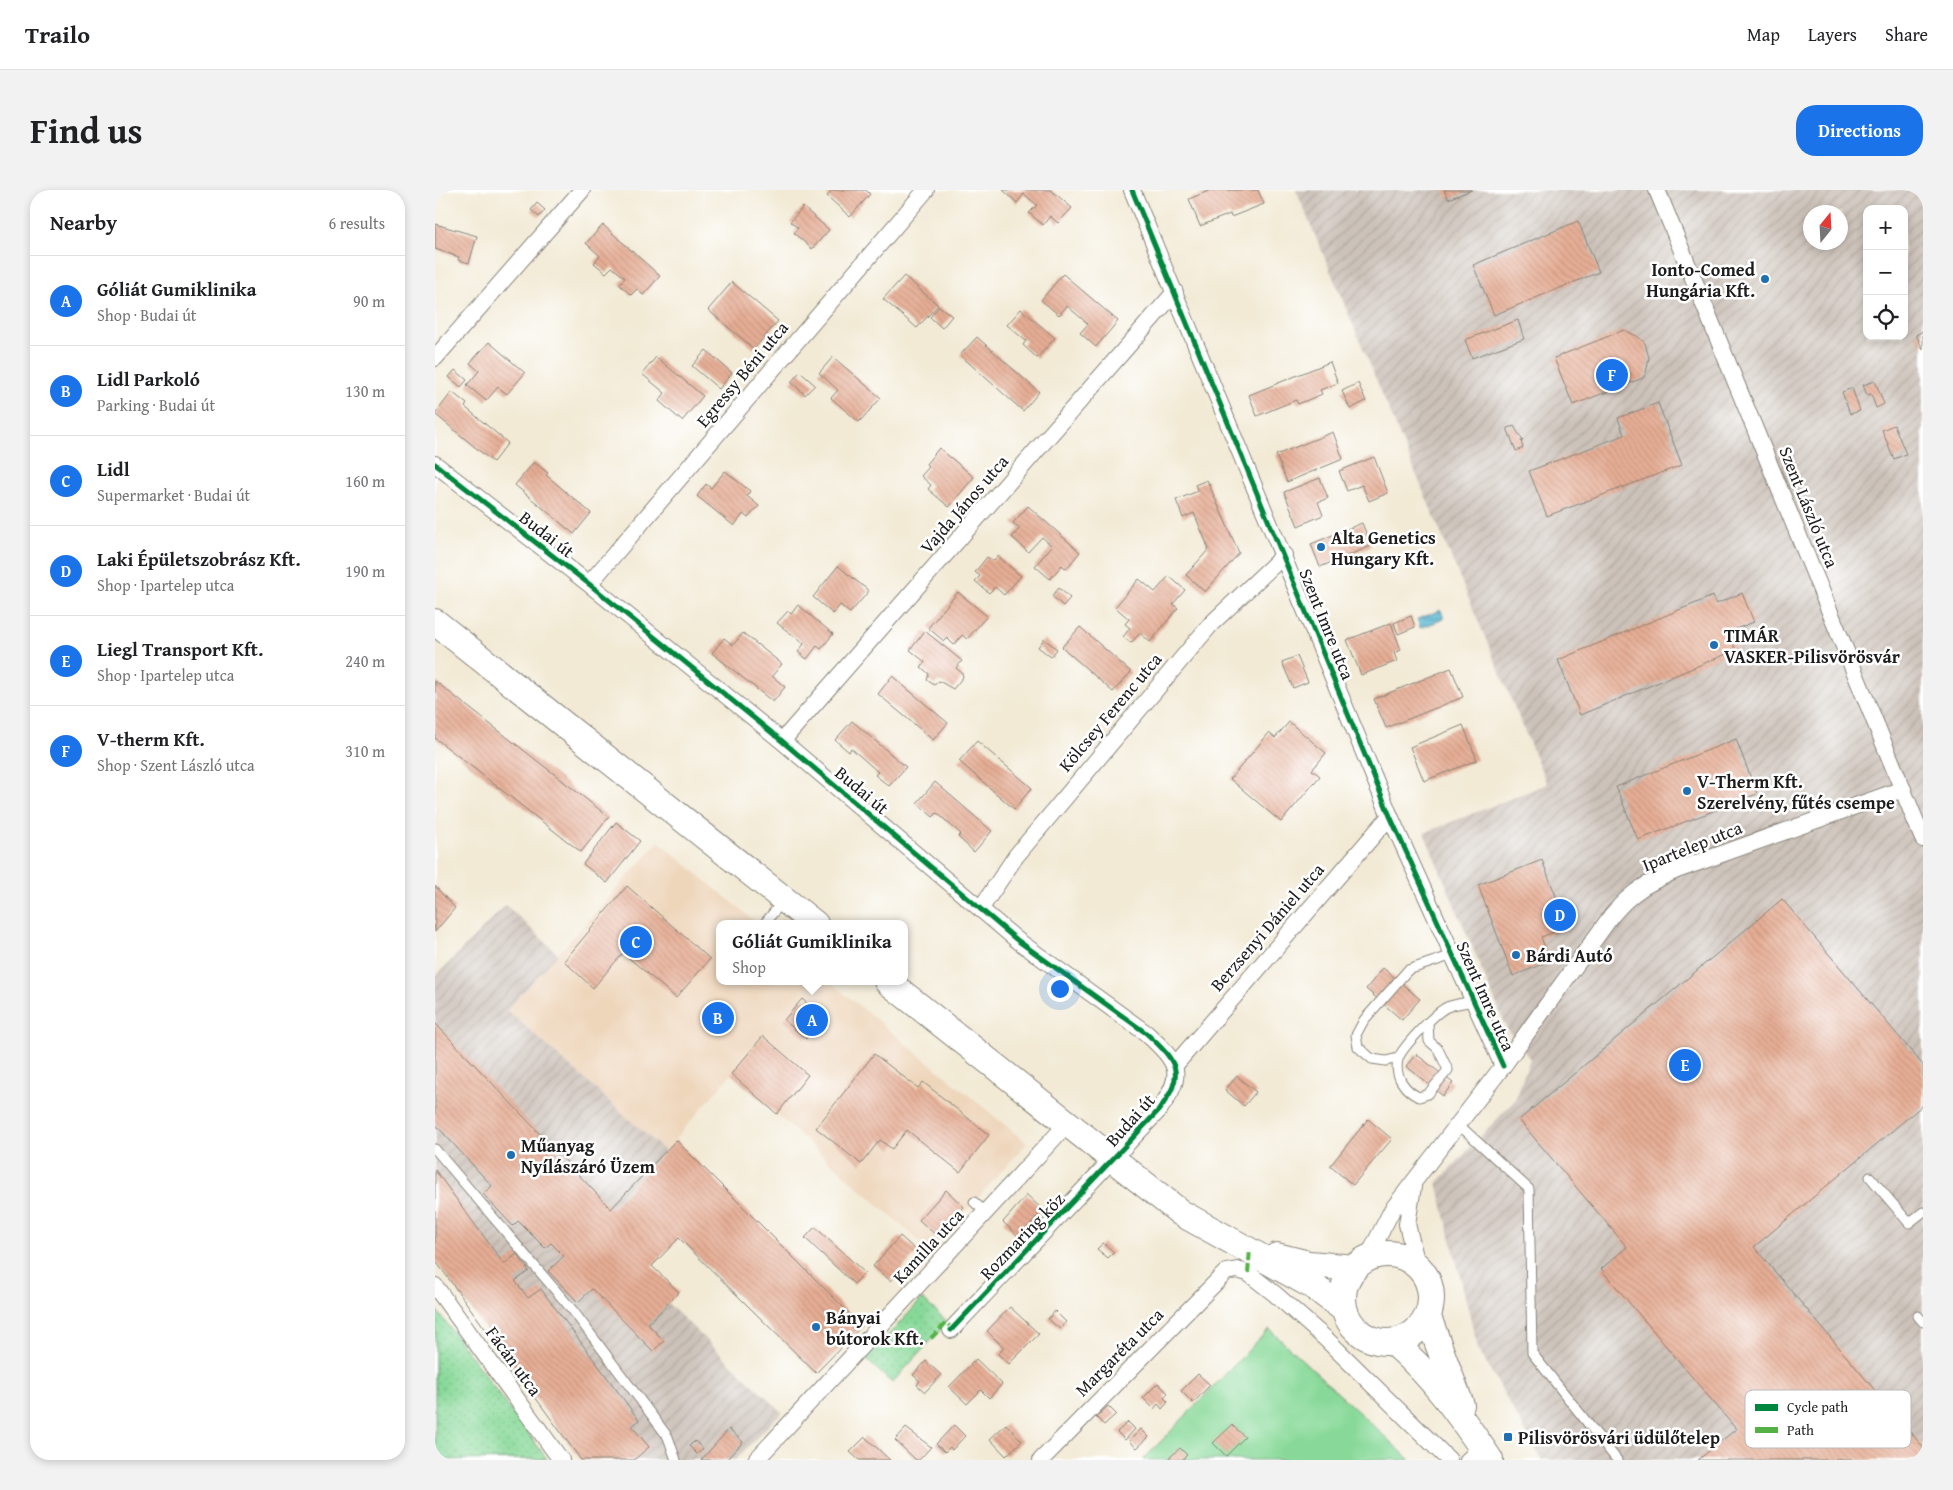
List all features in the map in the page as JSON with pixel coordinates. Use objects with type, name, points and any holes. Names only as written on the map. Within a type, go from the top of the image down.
[{"type":"main road","points":[[435,622],[810,920]]},
{"type":"main road","name":"Budai út","points":[[892,985],[1181,1213],[1250,1249]]},
{"type":"main road","points":[[1250,1249],[1309,1264],[1361,1263],[1387,1254],[1398,1256],[1417,1265],[1429,1284],[1431,1306],[1428,1317],[1419,1329],[1407,1338],[1393,1342],[1377,1342],[1362,1335],[1351,1324],[1344,1309],[1343,1300],[1346,1282],[1361,1263]]},
{"type":"main road","points":[[1250,1249],[1313,1286],[1344,1309]]},
{"type":"main road","points":[[1428,1317],[1478,1450]]},
{"type":"main road","points":[[1393,1342],[1419,1368],[1478,1450]]},
{"type":"street","points":[[435,358],[581,190]]},
{"type":"street","name":"Egressy Béni utca","points":[[589,584],[926,190]]},
{"type":"street","name":"Szent Imre utca","points":[[1132,190],[1390,816],[1503,1066]]},
{"type":"street","name":"Szent László utca","points":[[1657,190],[1923,839]]},
{"type":"street","name":"Vajda János utca","points":[[782,741],[1175,292]]},
{"type":"street","name":"Budai út","points":[[435,464],[589,584],[782,741],[1052,967],[1146,1033],[1164,1049],[1175,1065],[1176,1077],[1174,1088],[1166,1101],[1113,1160]]},
{"type":"street","name":"Kölcsey Ferenc utca","points":[[981,908],[1016,856],[1198,639],[1255,581],[1284,555]]},
{"type":"street","name":"Ipartelep utca","points":[[1361,1263],[1392,1210],[1503,1066],[1612,915],[1628,896],[1647,884],[1677,870],[1903,789]]},
{"type":"street","name":"Berzsenyi Dániel utca","points":[[1175,1065],[1390,816]]},
{"type":"street","name":"Kamilla utca","points":[[756,1460],[980,1207],[1067,1124]]},
{"type":"street","name":"Rozmaring köz","points":[[951,1330],[1113,1160]]},
{"type":"street","points":[[1417,1265],[1407,1224],[1412,1191],[1419,1176]]},
{"type":"street","name":"Margaréta utca","points":[[1041,1460],[1226,1272],[1237,1270],[1248,1273],[1326,1339],[1449,1460]]},
{"type":"street","name":"Fácán utca","points":[[435,1286],[561,1460]]},
{"type":"lane","points":[[766,920],[784,899]]},
{"type":"lane","points":[[1453,956],[1408,970],[1364,1020],[1356,1035],[1358,1047],[1372,1059],[1386,1062],[1398,1058],[1428,1022],[1448,1007],[1473,1001]]},
{"type":"lane","points":[[1398,1058],[1397,1070],[1402,1084],[1416,1096],[1425,1097],[1448,1070],[1438,1049],[1429,1041],[1428,1022]]},
{"type":"lane","points":[[1458,1124],[1529,1189],[1532,1353],[1617,1460]]},
{"type":"lane","points":[[435,1149],[574,1312],[668,1437],[676,1460]]},
{"type":"lane","points":[[1870,1176],[1909,1223],[1923,1212]]},
{"type":"shaded area","points":[[1296,190],[1923,190],[1923,1460],[1542,1460],[1478,1349],[1437,1183],[1515,1100],[1530,1059],[1507,1029],[1424,833],[1547,784]]},
{"type":"shaded area","points":[[659,842],[753,920],[716,920],[716,985],[834,985],[1027,1143],[930,1251],[731,1074],[665,1151],[507,1010]]},
{"type":"shaded area","points":[[506,905],[558,954],[507,1010],[665,1151],[592,1228],[641,1278],[782,1412],[735,1460],[581,1460],[435,1260],[435,977]]},
{"type":"green space","points":[[922,1299],[948,1322],[892,1383],[866,1359]]},
{"type":"green space","points":[[435,1308],[547,1459],[435,1460]]},
{"type":"green space","points":[[1269,1329],[1410,1460],[1143,1460]]},
{"type":"water","points":[[1441,610],[1444,619],[1420,628],[1417,619]]},
{"type":"building","points":[[832,190],[866,190],[870,194],[850,217],[827,196]]},
{"type":"building","points":[[1003,190],[1051,190],[1072,208],[1058,223],[1050,216],[1043,225],[1029,213],[1037,205],[1024,194],[1017,203]]},
{"type":"building","points":[[1211,190],[1258,190],[1264,204],[1231,217],[1230,214],[1200,226],[1189,199]]},
{"type":"building","points":[[1444,190],[1472,190],[1448,199]]},
{"type":"building","points":[[537,203],[545,210],[539,217],[531,210]]},
{"type":"building","points":[[803,207],[829,230],[812,249],[794,233],[798,228],[790,222]]},
{"type":"building","points":[[1578,221],[1599,272],[1494,315],[1473,265]]},
{"type":"building","points":[[435,224],[477,236],[469,263],[458,260],[459,257],[435,249]]},
{"type":"building","points":[[603,225],[660,276],[643,295],[637,289],[631,295],[619,284],[625,278],[612,267],[606,273],[594,263],[600,256],[586,243]]},
{"type":"building","points":[[1063,274],[1118,321],[1096,347],[1080,333],[1088,324],[1067,306],[1059,315],[1041,300]]},
{"type":"building","points":[[904,276],[938,305],[917,328],[883,299]]},
{"type":"building","points":[[732,282],[778,321],[754,349],[708,310]]},
{"type":"building","points":[[939,306],[952,316],[942,328],[930,317]]},
{"type":"building","points":[[1021,309],[1055,338],[1037,358],[1023,345],[1026,341],[1007,325]]},
{"type":"building","points":[[1518,320],[1524,339],[1472,358],[1465,340]]},
{"type":"building","points":[[1624,330],[1637,336],[1645,343],[1649,358],[1643,378],[1573,405],[1554,358]]},
{"type":"building","points":[[1923,331],[1923,349],[1916,335]]},
{"type":"building","points":[[977,337],[1039,392],[1023,411],[960,355]]},
{"type":"building","points":[[489,342],[525,373],[507,394],[498,387],[486,401],[467,385],[479,371],[470,363]]},
{"type":"building","points":[[706,350],[732,373],[719,389],[692,366]]},
{"type":"building","points":[[656,357],[703,396],[682,421],[659,401],[665,393],[642,374]]},
{"type":"building","points":[[833,357],[881,398],[859,422],[831,398],[838,390],[819,373]]},
{"type":"building","points":[[1330,362],[1338,383],[1320,390],[1322,394],[1298,404],[1296,400],[1257,416],[1249,395]]},
{"type":"building","points":[[455,370],[467,380],[461,387],[449,377]]},
{"type":"building","points":[[800,372],[815,385],[805,395],[791,382]]},
{"type":"building","points":[[1875,381],[1884,404],[1876,408],[1871,394],[1867,395],[1863,385]]},
{"type":"building","points":[[1358,383],[1366,401],[1350,409],[1342,391]]},
{"type":"building","points":[[1852,388],[1860,411],[1850,414],[1842,392]]},
{"type":"building","points":[[452,392],[467,404],[465,407],[508,443],[493,462],[435,414]]},
{"type":"building","points":[[1658,403],[1682,465],[1547,516],[1529,471],[1624,435],[1618,418]]},
{"type":"building","points":[[1894,425],[1906,454],[1894,459],[1882,430]]},
{"type":"building","points":[[1514,426],[1523,441],[1521,441],[1523,448],[1516,451],[1507,428]]},
{"type":"building","points":[[1333,432],[1343,459],[1287,482],[1276,455]]},
{"type":"building","points":[[939,448],[974,477],[949,507],[928,489],[931,485],[921,476],[929,467],[926,464]]},
{"type":"building","points":[[1374,457],[1388,493],[1369,501],[1362,485],[1347,491],[1339,471]]},
{"type":"building","points":[[534,462],[548,473],[546,475],[591,513],[574,534],[515,485]]},
{"type":"building","points":[[725,471],[750,491],[747,496],[759,506],[748,518],[743,514],[734,526],[697,496],[706,484],[711,488]]},
{"type":"building","points":[[1320,478],[1328,498],[1318,502],[1323,515],[1298,526],[1284,492]]},
{"type":"building","points":[[1207,480],[1239,553],[1205,592],[1186,575],[1209,549],[1194,513],[1183,518],[1176,500],[1198,491],[1195,485]]},
{"type":"building","points":[[1028,506],[1080,552],[1066,569],[1062,565],[1050,579],[1035,566],[1052,546],[1042,537],[1028,552],[1012,537],[1020,528],[1013,523]]},
{"type":"building","points":[[1362,523],[1371,546],[1320,567],[1311,544]]},
{"type":"building","points":[[998,556],[1021,576],[1004,595],[995,587],[989,593],[975,581],[980,576],[975,572],[987,557],[993,561]]},
{"type":"building","points":[[838,566],[869,591],[850,613],[840,605],[833,614],[813,597]]},
{"type":"building","points":[[1169,576],[1185,590],[1173,604],[1178,608],[1150,642],[1140,633],[1131,643],[1123,637],[1130,628],[1125,624],[1129,619],[1115,607],[1139,579],[1155,592]]},
{"type":"building","points":[[1059,588],[1070,598],[1063,606],[1052,596]]},
{"type":"building","points":[[958,592],[987,616],[967,639],[962,635],[954,645],[947,638],[944,641],[928,628]]},
{"type":"building","points":[[1742,593],[1754,622],[1728,632],[1736,650],[1580,715],[1558,660],[1713,596],[1716,604]]},
{"type":"building","points":[[798,605],[833,634],[821,649],[817,646],[807,659],[798,652],[804,644],[777,623],[788,611],[791,614]]},
{"type":"building","points":[[1411,616],[1415,627],[1398,634],[1394,623]]},
{"type":"building","points":[[1391,623],[1401,650],[1394,653],[1397,661],[1361,675],[1347,640]]},
{"type":"building","points":[[1080,627],[1131,672],[1113,692],[1062,647]]},
{"type":"building","points":[[925,631],[962,661],[956,668],[962,673],[963,677],[953,689],[939,681],[934,685],[927,680],[929,674],[921,667],[925,662],[910,650]]},
{"type":"building","points":[[743,633],[782,664],[772,676],[785,687],[773,702],[712,653],[724,638],[733,645]]},
{"type":"building","points":[[1044,639],[1057,649],[1051,657],[1038,647]]},
{"type":"building","points":[[1297,656],[1308,682],[1293,688],[1282,662]]},
{"type":"building","points":[[1451,668],[1463,697],[1386,728],[1374,699]]},
{"type":"building","points":[[892,676],[948,723],[933,740],[878,694]]},
{"type":"building","points":[[435,681],[609,817],[581,852],[435,738]]},
{"type":"building","points":[[852,721],[906,767],[889,786],[875,775],[878,772],[851,748],[849,752],[835,740]]},
{"type":"building","points":[[1289,722],[1326,753],[1312,770],[1320,776],[1281,822],[1230,779],[1269,733],[1275,738]]},
{"type":"building","points":[[1463,725],[1477,760],[1424,781],[1410,747]]},
{"type":"building","name":"V-Therm Kft. Szerelvény, fűtés csempe","points":[[1736,739],[1757,794],[1638,840],[1616,787]]},
{"type":"building","points":[[977,741],[1032,788],[1014,809],[959,761]]},
{"type":"building","points":[[935,782],[992,831],[974,852],[958,837],[961,834],[937,813],[933,817],[917,803]]},
{"type":"building","points":[[616,822],[640,841],[607,883],[583,864]]},
{"type":"building","points":[[1542,860],[1568,927],[1541,937],[1550,961],[1513,976],[1478,885]]},
{"type":"building","points":[[435,886],[455,908],[435,932]]},
{"type":"building","points":[[627,886],[710,959],[676,998],[623,953],[593,988],[564,961]]},
{"type":"building","points":[[1782,899],[1923,1065],[1923,1105],[1754,1247],[1875,1390],[1745,1390],[1745,1448],[1911,1448],[1911,1433],[1923,1447],[1923,1460],[1698,1460],[1736,1429],[1601,1269],[1627,1247],[1519,1120]]},
{"type":"building","points":[[1383,968],[1420,999],[1402,1020],[1366,989]]},
{"type":"building","points":[[802,999],[824,1018],[806,1039],[784,1020]]},
{"type":"building","points":[[435,1023],[611,1209],[676,1140],[862,1326],[816,1373],[679,1238],[652,1266],[679,1292],[648,1324],[664,1341],[653,1351],[592,1289],[578,1302],[548,1271],[564,1256],[551,1243],[545,1248],[518,1221],[513,1226],[483,1194],[492,1186],[435,1124]]},
{"type":"building","points":[[763,1036],[808,1075],[777,1114],[731,1074]]},
{"type":"building","points":[[874,1054],[918,1088],[923,1082],[989,1135],[960,1172],[907,1130],[892,1149],[880,1140],[861,1164],[816,1128]]},
{"type":"building","points":[[1416,1054],[1453,1083],[1443,1096],[1406,1066]]},
{"type":"building","points":[[1237,1076],[1256,1092],[1244,1106],[1225,1090]]},
{"type":"building","points":[[1368,1119],[1392,1139],[1353,1185],[1330,1166]]},
{"type":"building","points":[[435,1170],[504,1264],[517,1254],[529,1271],[515,1281],[528,1298],[541,1289],[639,1420],[632,1426],[649,1447],[634,1460],[581,1460],[435,1260]]},
{"type":"building","points":[[946,1190],[964,1207],[937,1236],[919,1220]]},
{"type":"building","points":[[1027,1195],[1043,1210],[1019,1237],[1003,1222]]},
{"type":"building","points":[[815,1227],[865,1273],[854,1284],[805,1238]]},
{"type":"building","points":[[900,1236],[918,1252],[891,1281],[873,1266]]},
{"type":"building","points":[[1103,1243],[1114,1252],[1108,1258],[1097,1249]]},
{"type":"building","points":[[1010,1307],[1039,1334],[1009,1364],[998,1354],[1004,1348],[987,1331]]},
{"type":"building","points":[[1055,1311],[1066,1322],[1060,1329],[1048,1319]]},
{"type":"building","points":[[976,1359],[1002,1384],[989,1398],[981,1390],[967,1404],[949,1387]]},
{"type":"building","points":[[926,1361],[941,1375],[925,1392],[917,1385],[920,1381],[913,1375]]},
{"type":"building","points":[[1198,1374],[1210,1385],[1193,1403],[1181,1391]]},
{"type":"building","points":[[1158,1383],[1168,1393],[1164,1398],[1168,1402],[1162,1409],[1158,1404],[1154,1409],[1143,1398]]},
{"type":"building","points":[[1108,1406],[1116,1414],[1104,1425],[1096,1417]]},
{"type":"building","points":[[1128,1422],[1135,1429],[1125,1440],[1117,1432]]},
{"type":"building","points":[[1006,1424],[1022,1441],[1006,1456],[990,1439]]},
{"type":"building","points":[[954,1425],[965,1436],[952,1450],[950,1447],[945,1452],[936,1444]]},
{"type":"building","points":[[1232,1425],[1245,1437],[1226,1456],[1213,1443]]},
{"type":"building","points":[[906,1428],[931,1447],[919,1460],[916,1460],[895,1440]]},
{"type":"building","points":[[729,1429],[743,1442],[726,1460],[701,1460]]},
{"type":"building","points":[[1141,1429],[1149,1437],[1137,1448],[1129,1441]]},
{"type":"building","points":[[865,1437],[890,1460],[859,1460],[850,1452]]},
{"type":"building","points":[[695,1441],[703,1449],[697,1454],[689,1446]]},
{"type":"building","points":[[1180,1448],[1187,1455],[1182,1460],[1170,1460],[1169,1458]]},
{"type":"marked path","points":[[1248,1273],[1250,1249]]},
{"type":"marked path","points":[[931,1338],[946,1323],[952,1328]]},
{"type":"cycle path","points":[[1132,190],[1390,816],[1503,1066]]},
{"type":"cycle path","points":[[435,464],[589,584],[782,741],[1017,940],[1146,1033],[1172,1061],[1175,1069],[1173,1087],[1158,1111],[951,1330]]},
{"type":"place","name":"Ionto-Comed Hungária Kft.","points":[[1765,279]]},
{"type":"place","name":"V-therm Kft.","points":[[1612,375]]},
{"type":"place","name":"Alta Genetics Hungary Kft.","points":[[1321,547]]},
{"type":"place","name":"TIMÁR VASKER-Pilisvörösvár","points":[[1714,645]]},
{"type":"place","name":"V-Therm Kft. Szerelvény, fűtés csempe","points":[[1687,791]]},
{"type":"place","name":"Laki Épületszobrász Kft.","points":[[1560,915]]},
{"type":"place","name":"Lidl","points":[[636,942]]},
{"type":"place","name":"Bárdi Autó","points":[[1516,955]]},
{"type":"place","name":"Lidl Parkoló","points":[[718,1018]]},
{"type":"place","name":"Góliát Gumiklinika","points":[[812,1020]]},
{"type":"place","name":"Liegl Transport Kft.","points":[[1685,1065]]},
{"type":"place","name":"Műanyag Nyílászáró Üzem","points":[[511,1155]]},
{"type":"place","name":"Bányai bútorok Kft.","points":[[816,1327]]},
{"type":"place","name":"Pilisvörösvári üdülőtelep","points":[[1508,1437]]}]
